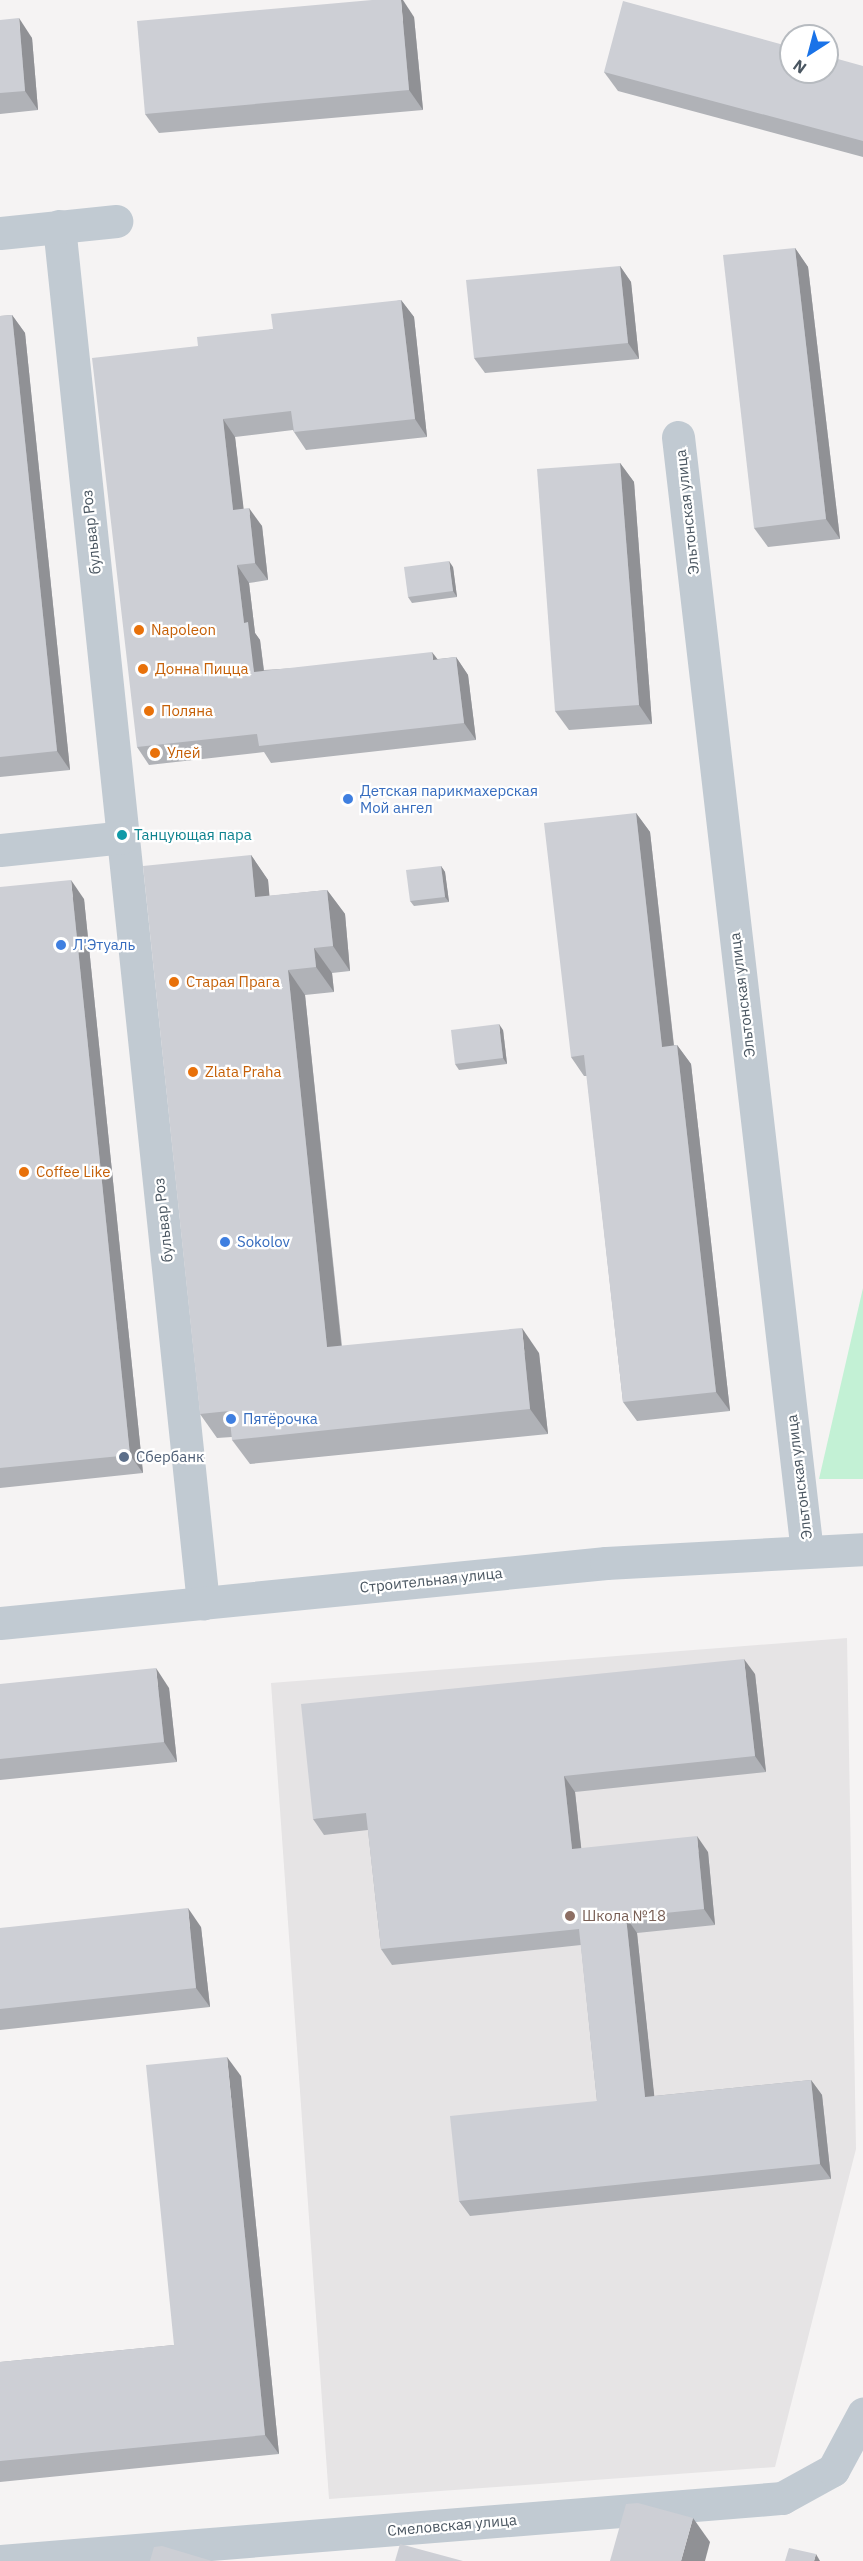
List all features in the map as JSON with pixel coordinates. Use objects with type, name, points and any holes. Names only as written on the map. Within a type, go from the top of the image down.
[{"type":"street","points":[[0,233],[116,221]]},
{"type":"street","name":"бульвар Роз","points":[[59,226],[203,1603]]},
{"type":"street","name":"Эльтонская улица","points":[[678,437],[807,1552]]},
{"type":"street","points":[[0,850],[123,837]]},
{"type":"street","name":"Строительная улица","points":[[0,1623],[606,1563],[863,1549]]},
{"type":"street","name":"Смеловская улица","points":[[0,2561],[782,2498],[833,2470],[863,2414]]},
{"type":"shaded area","name":"Школа №18","points":[[847,1638],[856,2149],[775,2467],[329,2499],[271,1683]]},
{"type":"green space","points":[[863,1288],[863,1479],[819,1479]]},
{"type":"building","points":[[372,0],[401,0],[409,90],[145,114],[137,21]]},
{"type":"building","points":[[623,1],[779,44],[779,84],[839,84],[839,59],[863,66],[863,141],[604,72]]},
{"type":"building","points":[[19,18],[25,91],[0,93],[0,20]]},
{"type":"building","points":[[795,248],[826,519],[754,528],[723,255]]},
{"type":"building","points":[[620,266],[628,343],[474,358],[466,280]]},
{"type":"building","points":[[401,300],[415,419],[294,432],[291,411],[223,419],[233,510],[249,508],[255,563],[237,565],[244,623],[248,622],[254,672],[432,652],[433,660],[456,657],[464,723],[259,746],[257,734],[137,747],[92,358],[198,346],[197,337],[273,329],[271,314]]},
{"type":"building","points":[[12,315],[57,751],[0,757],[0,316]]},
{"type":"building","points":[[620,463],[639,705],[555,711],[537,469]]},
{"type":"building","points":[[449,561],[453,591],[408,597],[404,567]]},
{"type":"building","points":[[636,813],[662,1047],[677,1045],[716,1392],[623,1402],[584,1055],[571,1057],[544,823]]},
{"type":"building","points":[[251,855],[255,897],[327,890],[333,946],[314,948],[316,967],[288,970],[327,1347],[522,1328],[530,1409],[232,1440],[229,1411],[200,1414],[143,866]]},
{"type":"building","points":[[441,866],[445,897],[410,901],[406,870]]},
{"type":"building","points":[[71,880],[130,1455],[0,1468],[0,887]]},
{"type":"building","points":[[499,1024],[503,1058],[455,1064],[451,1030]]},
{"type":"building","points":[[744,1659],[755,1756],[564,1776],[572,1849],[697,1836],[704,1909],[626,1917],[645,2097],[811,2080],[820,2164],[459,2201],[450,2116],[597,2101],[579,1929],[381,1949],[366,1813],[313,1819],[301,1704]]},
{"type":"building","points":[[156,1668],[164,1742],[0,1759],[0,1684]]},
{"type":"building","points":[[188,1908],[196,1988],[0,2009],[0,1928]]},
{"type":"building","points":[[227,2057],[265,2435],[0,2461],[0,2362],[174,2345],[146,2065]]},
{"type":"building","points":[[638,2503],[693,2518],[681,2561],[610,2561],[626,2504]]},
{"type":"building","points":[[400,2544],[463,2561],[395,2561]]},
{"type":"building","points":[[162,2546],[212,2561],[150,2561],[154,2547]]},
{"type":"building","points":[[789,2548],[816,2554],[814,2561],[785,2561]]},
{"type":"place","name":"Napoleon","points":[[139,630]]},
{"type":"place","name":"Донна Пицца","points":[[143,669]]},
{"type":"place","name":"Поляна","points":[[149,711]]},
{"type":"place","name":"Улей","points":[[155,753]]},
{"type":"place","name":"Детская парикмахерская Мой ангел","points":[[348,799]]},
{"type":"place","name":"Танцующая пара","points":[[122,835]]},
{"type":"place","name":"Л'Этуаль","points":[[61,945]]},
{"type":"place","name":"Старая Прага","points":[[174,982]]},
{"type":"place","name":"Zlata Praha","points":[[193,1072]]},
{"type":"place","name":"Coffee Like","points":[[24,1172]]},
{"type":"place","name":"Sokolov","points":[[225,1242]]},
{"type":"place","name":"Пятёрочка","points":[[231,1419]]},
{"type":"place","name":"Сбербанк","points":[[124,1457]]},
{"type":"place","name":"Школа №18","points":[[570,1916]]}]
